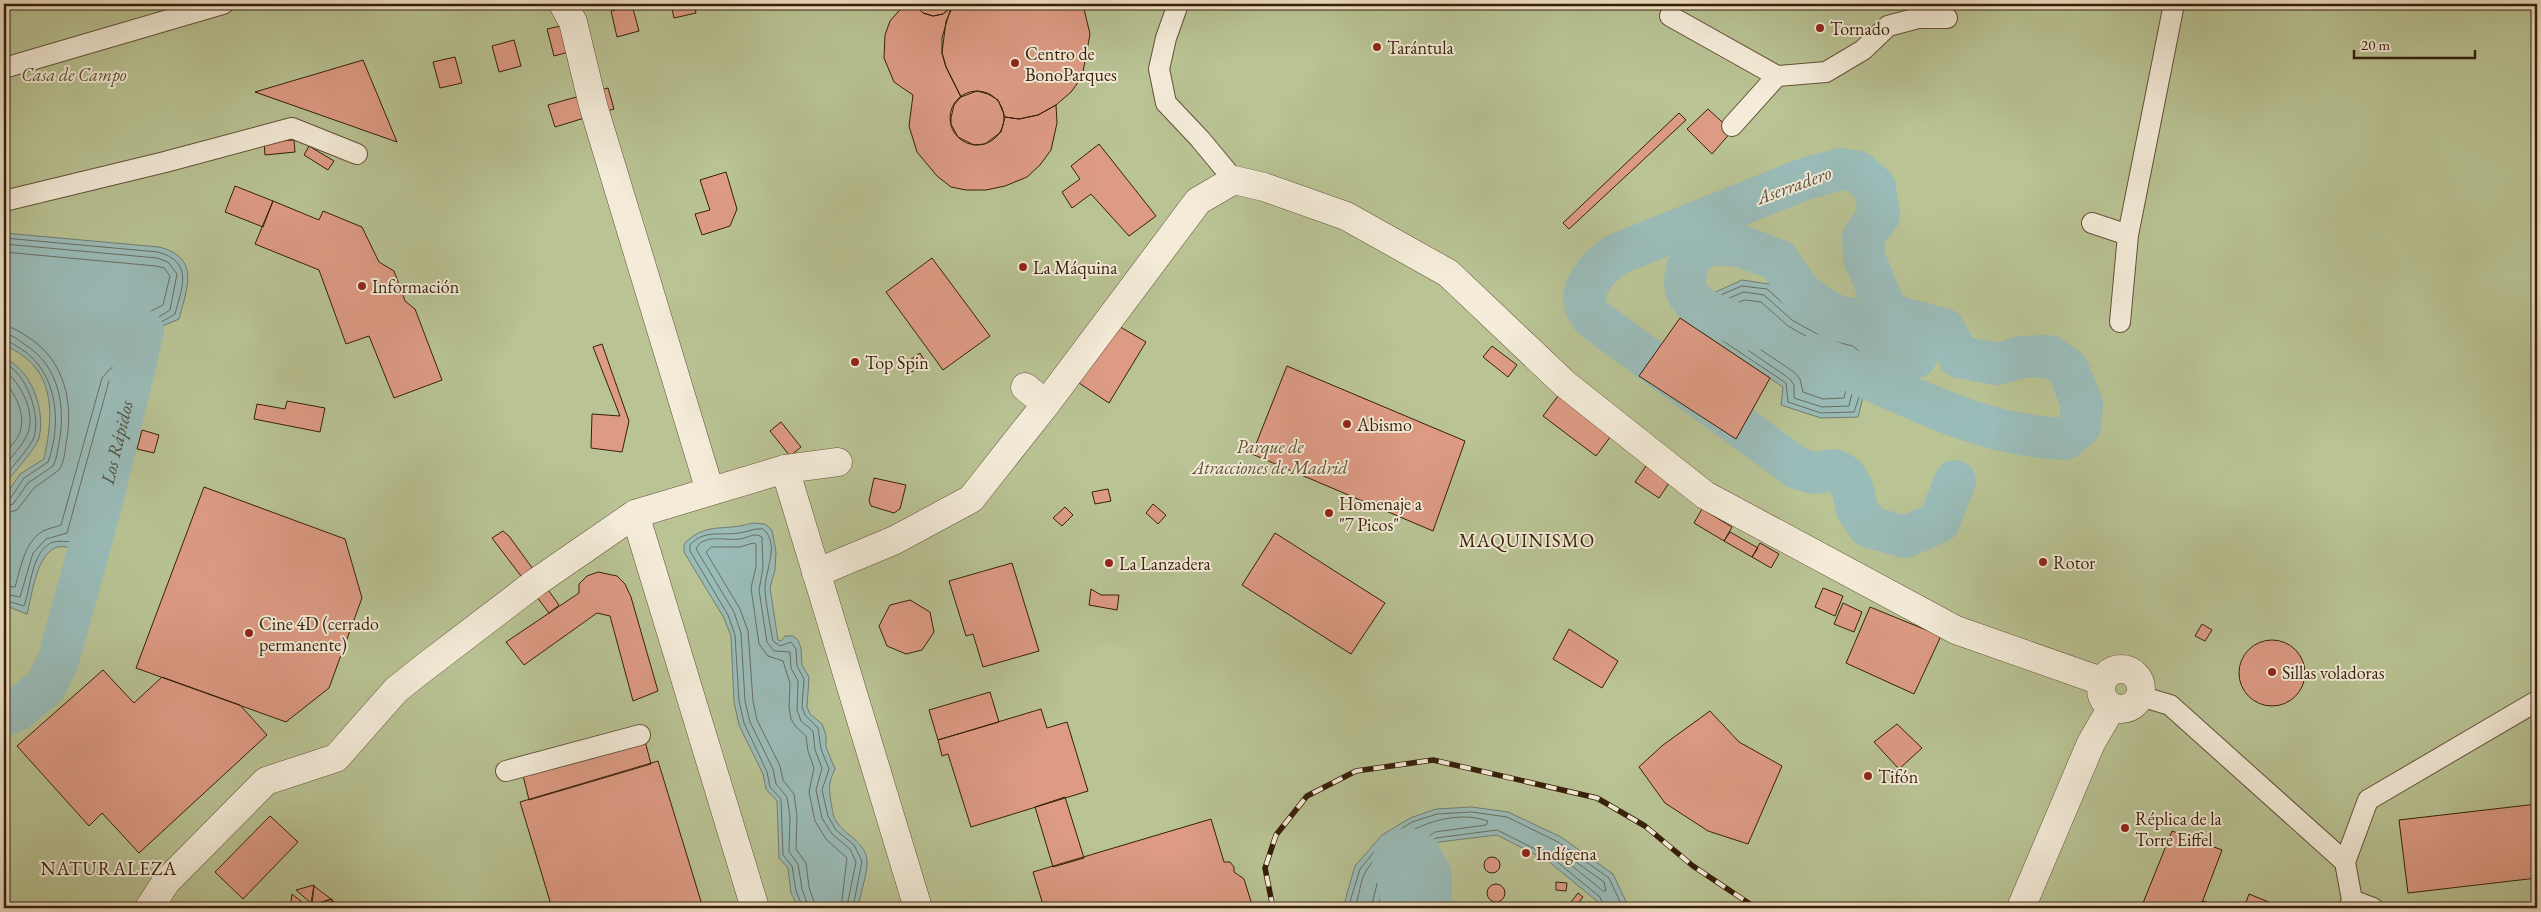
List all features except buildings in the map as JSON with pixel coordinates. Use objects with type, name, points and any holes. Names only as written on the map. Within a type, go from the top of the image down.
[{"type":"street","points":[[563,4],[573,22],[593,105],[710,491]]},
{"type":"street","points":[[816,573],[895,540],[971,499],[1046,404],[1198,201],[1234,180],[1264,187],[1346,216],[1448,273],[1566,384],[1705,495],[1956,630],[2101,681]]},
{"type":"street","points":[[1025,387],[1046,404]]},
{"type":"street","points":[[149,908],[166,882],[266,781],[336,758],[396,690],[535,583],[635,514],[785,469],[838,462]]},
{"type":"street","points":[[785,469],[918,908]]},
{"type":"street","points":[[635,514],[755,908]]},
{"type":"street","points":[[2117,668],[2128,669],[2136,676],[2141,685],[2140,696],[2133,705],[2123,709],[2112,707],[2104,701],[2100,691],[2101,681],[2112,670],[2117,668]]},
{"type":"street","points":[[2021,908],[2091,743],[2112,707]]},
{"type":"lane","points":[[4,68],[222,4]]},
{"type":"lane","points":[[1178,4],[1166,38],[1159,69],[1166,103],[1200,139],[1234,180]]},
{"type":"lane","points":[[2120,322],[2128,235],[2174,4]]},
{"type":"lane","points":[[1670,16],[1777,76],[1826,72],[1862,50],[1888,26],[1918,18],[1947,18]]},
{"type":"lane","points":[[1732,126],[1777,76]]},
{"type":"lane","points":[[4,201],[165,162],[292,128],[357,154]]},
{"type":"lane","points":[[2092,223],[2128,235]]},
{"type":"lane","points":[[2140,696],[2170,705],[2345,862]]},
{"type":"lane","points":[[2373,908],[2351,904],[2345,862],[2368,800],[2537,701]]},
{"type":"lane","points":[[506,771],[640,735]]},
{"type":"green space","name":"Parque de Atracciones de Madrid","points":[[4,4],[2537,4],[2537,908],[4,908]]},
{"type":"water","points":[[4,233],[159,247],[172,252],[181,259],[186,266],[188,276],[179,319],[160,327],[139,390],[119,385],[73,555],[70,548],[59,547],[51,551],[44,558],[35,581],[27,614],[4,605],[4,498],[20,474],[44,459],[50,419],[47,393],[37,369],[25,357],[4,344]]},
{"type":"water","points":[[1742,280],[1769,284],[1797,310],[1833,330],[1858,335],[1875,349],[1858,417],[1821,418],[1781,405],[1783,387],[1701,332],[1691,316],[1709,295]]},
{"type":"water","points":[[4,358],[14,363],[29,381],[38,403],[41,427],[37,442],[4,485]]},
{"type":"water","points":[[752,523],[765,524],[772,530],[776,552],[775,570],[770,588],[778,640],[781,641],[785,636],[793,636],[798,640],[801,648],[802,665],[809,677],[807,707],[810,714],[822,724],[826,735],[826,747],[835,769],[830,786],[834,817],[840,826],[863,848],[867,860],[859,903],[862,908],[798,907],[791,893],[788,868],[779,858],[777,801],[766,789],[763,774],[739,725],[734,702],[731,636],[724,618],[684,552],[684,544],[700,532]]},
{"type":"water","points":[[64,589],[84,594],[73,660],[67,678],[58,694],[45,709],[4,733],[4,702],[20,692],[40,671]]},
{"type":"water","points":[[1472,807],[1508,812],[1561,837],[1613,874],[1629,908],[1600,908],[1597,901],[1548,861],[1497,835],[1439,842],[1399,870],[1389,885],[1382,908],[1343,908],[1355,866],[1382,835],[1410,818],[1436,809]]},
{"type":"waterway","name":"Aserradero","points":[[1814,355],[1936,408],[1967,420],[1999,429],[2031,436],[2065,439],[2080,426],[2082,404],[2068,369],[2049,356],[2022,357],[1998,364],[1959,357],[1944,329],[1901,318],[1886,311],[1864,257],[1863,237],[1879,215],[1875,187],[1858,172],[1840,169],[1802,180],[1615,255],[1595,274],[1586,289],[1586,306],[1593,319],[1797,468],[1814,473],[1834,470],[1845,476],[1853,490],[1857,510],[1869,527],[1905,537],[1939,522],[1955,481]]},
{"type":"waterway","name":"Aserradero","points":[[1753,330],[1716,316],[1692,299],[1687,292],[1685,283],[1691,254],[1712,244],[1740,246],[1778,260],[1801,293],[1819,306],[1837,316],[1854,319],[1869,327],[1877,340],[1888,350],[1916,357]]},
{"type":"waterway","name":"Los Rápidos","points":[[4,716],[17,710],[45,687],[58,661],[103,498],[143,331]]},
{"type":"waterway","points":[[1408,864],[1416,879],[1416,904]]},
{"type":"railway","points":[[1273,908],[1265,868],[1276,835],[1307,796],[1356,771],[1433,760],[1597,798],[1645,826],[1693,866],[1756,908]]},
{"type":"place","name":"Tornado","points":[[1820,28]]},
{"type":"place","name":"Tarántula","points":[[1377,47]]},
{"type":"place","name":"Centro de BonoParques","points":[[1015,63]]},
{"type":"place","name":"La Máquina","points":[[1023,267]]},
{"type":"place","name":"Información","points":[[362,286]]},
{"type":"place","name":"Top Spin","points":[[855,362]]},
{"type":"place","name":"Abismo","points":[[1347,424]]},
{"type":"place","name":"Homenaje a \"7 Picos\"","points":[[1329,513]]},
{"type":"place","name":"Rotor","points":[[2043,562]]},
{"type":"place","name":"La Lanzadera","points":[[1109,563]]},
{"type":"place","name":"Cine 4D (cerrado permanente)","points":[[249,633]]},
{"type":"place","name":"Sillas voladoras","points":[[2272,672]]},
{"type":"place","name":"Tifón","points":[[1868,776]]},
{"type":"place","name":"Réplica de la Torre Eiffel","points":[[2125,828]]},
{"type":"place","name":"Indígena","points":[[1526,853]]},
{"type":"district","name":"MAQUINISMO","points":[[1527,540]]},
{"type":"district","name":"NATURALEZA","points":[[109,868]]},
{"type":"park label","name":"Casa de Campo","points":[[74,74]]}]
